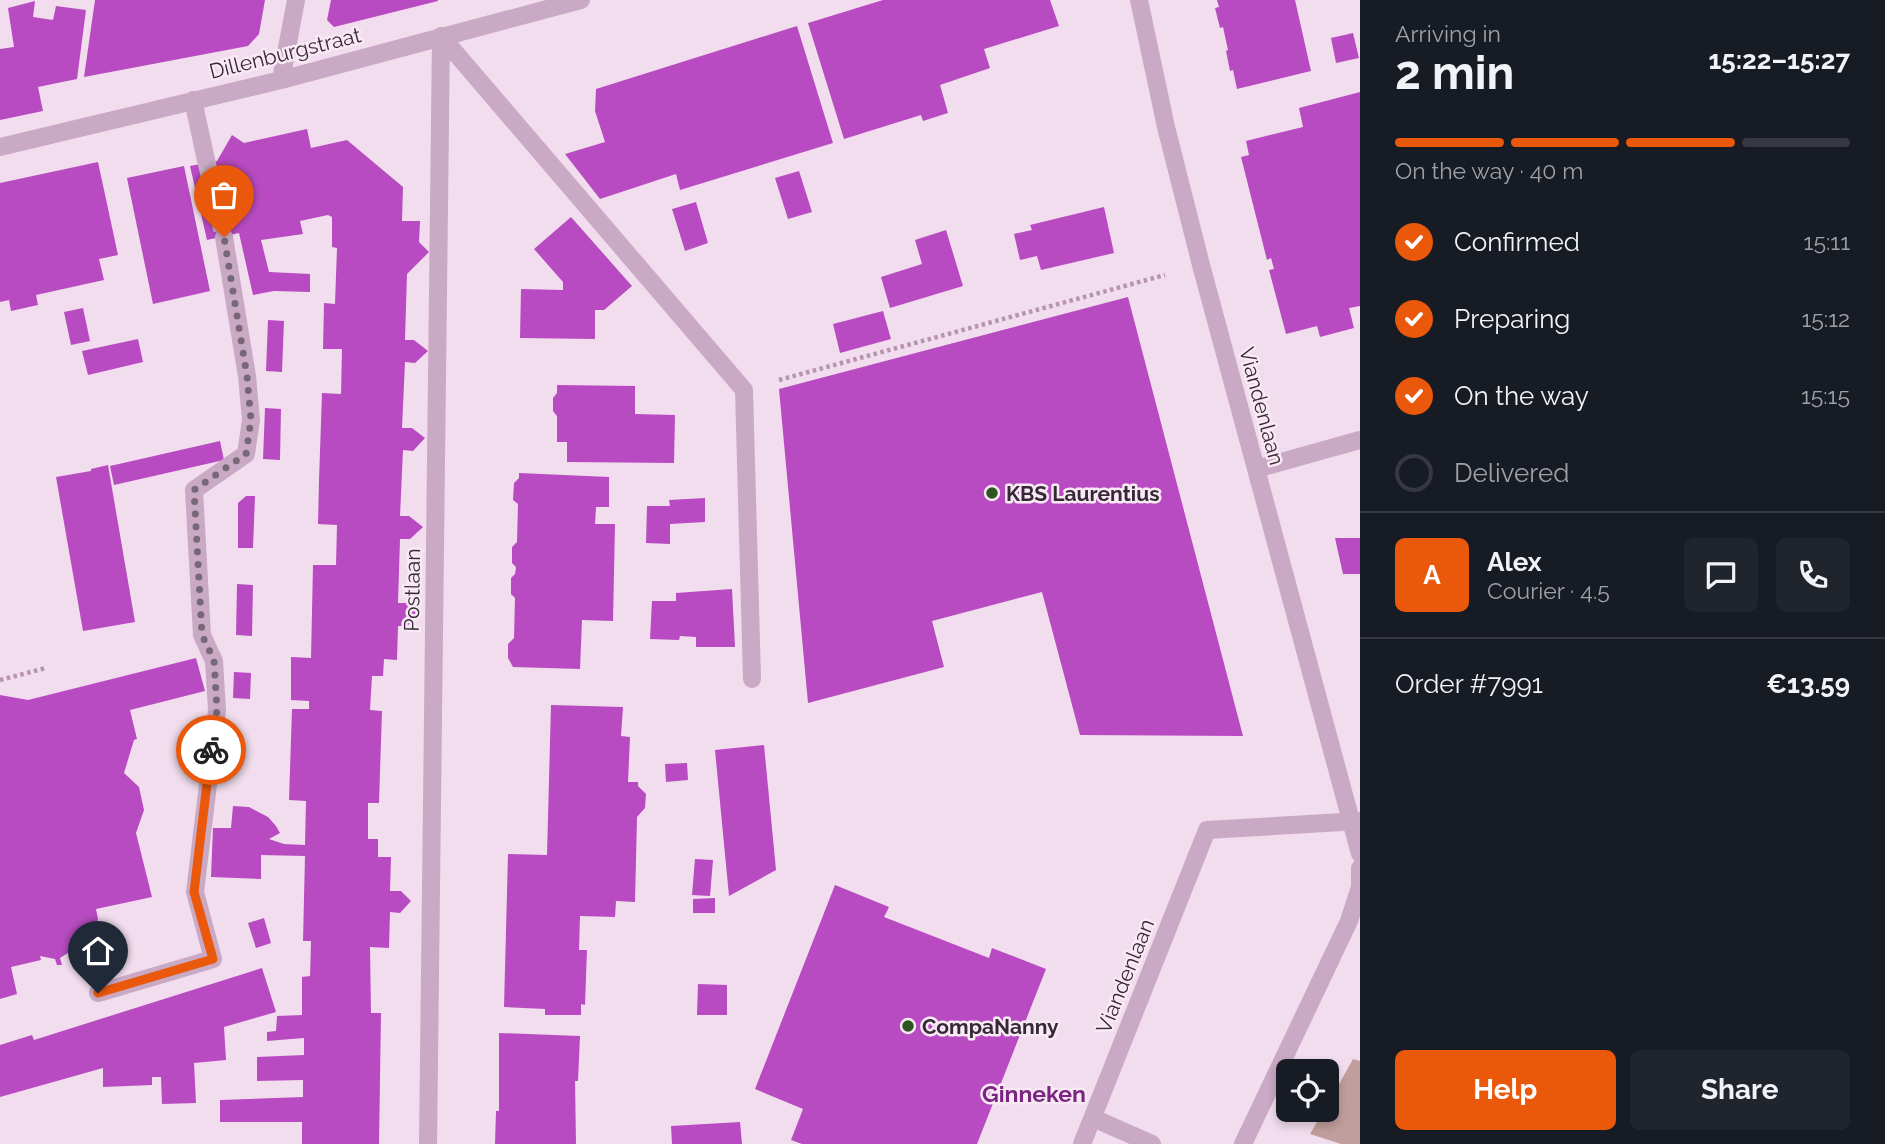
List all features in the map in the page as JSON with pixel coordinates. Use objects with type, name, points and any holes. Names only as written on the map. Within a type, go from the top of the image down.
[{"type":"street","points":[[281,80],[296,0]]},
{"type":"street","name":"Dillenburgstraat","points":[[0,147],[281,80],[581,0]]},
{"type":"street","name":"Viandenlaan","points":[[1139,0],[1166,127],[1200,265],[1356,821],[1360,854]]},
{"type":"street","points":[[441,36],[744,390],[752,679]]},
{"type":"street","name":"Postlaan","points":[[428,1144],[441,36]]},
{"type":"street","points":[[193,100],[206,160]]},
{"type":"street","points":[[98,993],[213,959],[194,892],[217,710],[214,660],[202,635],[194,490],[246,454],[251,420],[240,328],[224,237]]},
{"type":"street","points":[[1256,469],[1360,440]]},
{"type":"street","name":"Viandenlaan","points":[[1082,1144],[1207,830],[1356,821]]},
{"type":"street","points":[[1243,1144],[1349,922],[1360,887],[1360,868]]},
{"type":"street","points":[[1093,1118],[1152,1144]]},
{"type":"path","points":[[744,390],[1200,265]]},
{"type":"path","points":[[0,680],[46,668]]},
{"type":"shaded area","points":[[1353,1059],[1360,1061],[1360,1144],[1341,1144],[1310,1134],[1317,1122],[1339,1122],[1339,1084]]},
{"type":"building","points":[[95,0],[265,0],[259,34],[248,46],[84,77]]},
{"type":"building","points":[[331,0],[438,1],[334,27],[327,20]]},
{"type":"building","points":[[883,0],[1050,0],[1059,26],[984,49],[990,68],[940,85],[948,113],[923,121],[921,115],[844,139],[808,23]]},
{"type":"building","points":[[1217,0],[1295,0],[1311,71],[1237,89],[1233,70],[1230,71],[1223,27],[1220,28],[1215,8],[1219,7]]},
{"type":"building","points":[[35,1],[33,17],[53,20],[56,6],[86,10],[77,79],[38,87],[43,111],[0,120],[0,49],[14,47],[8,8]]},
{"type":"building","points":[[797,26],[833,143],[680,190],[676,174],[600,199],[565,154],[605,142],[595,111],[596,89]]},
{"type":"building","points":[[1353,33],[1359,58],[1336,63],[1331,38]]},
{"type":"building","points":[[1360,92],[1360,306],[1349,308],[1354,328],[1320,337],[1317,326],[1286,334],[1269,270],[1274,269],[1271,258],[1267,260],[1241,157],[1249,155],[1246,141],[1303,127],[1299,108]]},
{"type":"building","points":[[307,129],[311,148],[347,140],[403,187],[402,221],[420,221],[419,242],[429,252],[407,274],[405,340],[414,340],[428,351],[415,363],[405,362],[402,428],[412,428],[425,438],[413,451],[403,450],[400,516],[409,516],[423,527],[410,539],[400,539],[398,603],[407,603],[420,614],[407,626],[398,626],[397,660],[384,659],[383,676],[372,676],[370,710],[382,711],[379,803],[368,803],[368,839],[378,839],[378,857],[391,857],[390,891],[401,891],[411,901],[400,913],[390,912],[389,948],[370,947],[371,1013],[381,1013],[379,1144],[302,1144],[302,1122],[220,1122],[220,1100],[303,1097],[303,1080],[257,1081],[257,1057],[304,1055],[304,1038],[267,1041],[267,1032],[276,1031],[277,1016],[302,1015],[302,977],[310,976],[311,941],[303,941],[305,856],[261,855],[261,879],[211,877],[213,828],[231,828],[233,806],[249,807],[268,817],[276,826],[280,833],[269,839],[284,844],[305,845],[306,801],[289,800],[292,709],[309,709],[309,701],[291,700],[291,657],[311,658],[313,565],[336,565],[337,525],[318,524],[319,481],[322,393],[341,394],[342,349],[323,349],[324,303],[335,304],[337,248],[332,247],[332,217],[328,215],[300,221],[303,234],[261,240],[269,272],[310,274],[310,292],[274,291],[253,295],[239,233],[207,240],[190,166],[217,161],[232,135],[244,143]]},
{"type":"building","points":[[98,162],[118,255],[99,259],[104,280],[36,295],[38,305],[11,311],[9,300],[0,302],[0,183]]},
{"type":"building","points":[[184,166],[210,291],[153,304],[127,178]]},
{"type":"building","points":[[799,171],[812,212],[788,219],[775,178]]},
{"type":"building","points":[[696,202],[708,243],[685,251],[672,209]]},
{"type":"building","points":[[1104,207],[1114,253],[1041,270],[1037,256],[1020,260],[1014,234],[1032,230],[1030,225]]},
{"type":"building","points":[[571,217],[632,286],[604,310],[595,310],[595,339],[520,338],[521,289],[563,290],[563,282],[534,249]]},
{"type":"building","points":[[946,230],[963,286],[890,308],[881,277],[922,264],[915,240]]},
{"type":"building","points":[[1128,297],[1243,736],[1080,735],[1042,592],[932,621],[944,667],[808,703],[779,389]]},
{"type":"building","points":[[83,308],[90,341],[71,345],[64,312]]},
{"type":"building","points":[[883,311],[891,339],[840,353],[833,324]]},
{"type":"building","points":[[268,320],[284,321],[282,372],[266,371]]},
{"type":"building","points":[[138,339],[143,362],[88,375],[82,351]]},
{"type":"building","points":[[557,385],[635,386],[635,414],[675,415],[674,463],[567,462],[567,442],[557,442],[557,416],[553,411],[553,398],[557,393]]},
{"type":"building","points":[[265,408],[281,409],[280,460],[263,459]]},
{"type":"building","points":[[220,441],[224,460],[114,485],[110,466]]},
{"type":"building","points":[[108,465],[135,622],[83,631],[56,477]]},
{"type":"building","points":[[519,473],[609,477],[609,507],[596,507],[595,524],[615,524],[613,621],[582,620],[580,669],[513,667],[508,658],[508,644],[514,638],[515,598],[511,594],[511,578],[516,567],[512,563],[512,547],[517,542],[518,504],[513,500],[514,483],[519,478]]},
{"type":"building","points":[[246,496],[255,496],[253,548],[238,548],[238,503]]},
{"type":"building","points":[[705,498],[705,522],[670,524],[670,544],[646,543],[647,506],[670,506],[669,500]]},
{"type":"building","points":[[1335,538],[1360,538],[1360,574],[1343,574]]},
{"type":"building","points":[[237,584],[253,585],[252,636],[236,635]]},
{"type":"building","points":[[732,589],[735,647],[696,647],[696,637],[680,636],[679,640],[650,639],[652,601],[676,601],[676,593]]},
{"type":"building","points":[[196,658],[205,691],[130,710],[137,739],[134,740],[124,773],[139,787],[144,810],[136,833],[152,897],[96,909],[96,926],[89,929],[81,927],[79,943],[83,944],[82,949],[76,948],[60,958],[62,965],[57,965],[55,959],[40,956],[41,960],[11,967],[17,994],[0,999],[0,695],[28,700]]},
{"type":"building","points":[[234,672],[251,673],[250,699],[233,698]]},
{"type":"building","points":[[551,705],[623,707],[621,736],[630,737],[628,782],[638,782],[638,786],[646,794],[645,808],[637,817],[635,902],[616,901],[615,917],[580,916],[579,950],[587,950],[585,1005],[581,1004],[581,1015],[545,1015],[545,1009],[504,1007],[508,854],[547,855]]},
{"type":"building","points":[[764,745],[776,870],[729,896],[715,750]]},
{"type":"building","points":[[687,763],[688,780],[666,782],[665,764]]},
{"type":"building","points":[[695,859],[713,860],[710,896],[692,895]]},
{"type":"building","points":[[835,885],[889,907],[884,917],[989,958],[992,948],[1046,969],[977,1144],[802,1144],[791,1140],[803,1109],[755,1089]]},
{"type":"building","points":[[715,898],[715,913],[693,913],[693,899]]},
{"type":"building","points":[[264,918],[271,943],[256,948],[248,923]]},
{"type":"building","points":[[262,968],[276,1012],[224,1027],[226,1060],[194,1063],[196,1103],[162,1104],[161,1077],[152,1077],[152,1085],[103,1087],[103,1068],[0,1097],[0,1045],[32,1035],[34,1040]]},
{"type":"building","points":[[698,984],[727,985],[727,1015],[697,1015]]},
{"type":"building","points":[[499,1033],[580,1036],[578,1081],[575,1081],[576,1144],[495,1144],[496,1111],[499,1111]]},
{"type":"building","points":[[740,1122],[742,1144],[672,1144],[671,1126]]},
{"type":"tunnel","points":[[206,160],[224,237]]},
{"type":"way so far","points":[[211,750],[217,710],[214,660],[202,635],[194,490],[246,454],[251,420],[240,328],[224,237]]},
{"type":"place","name":"KBS Laurentius","points":[[992,493]]},
{"type":"place","name":"CompaNanny","points":[[908,1026]]},
{"type":"district","name":"Ginneken","points":[[1034,1093]]},
{"type":"route","points":[[98,993],[213,959],[194,892],[211,750]]}]
